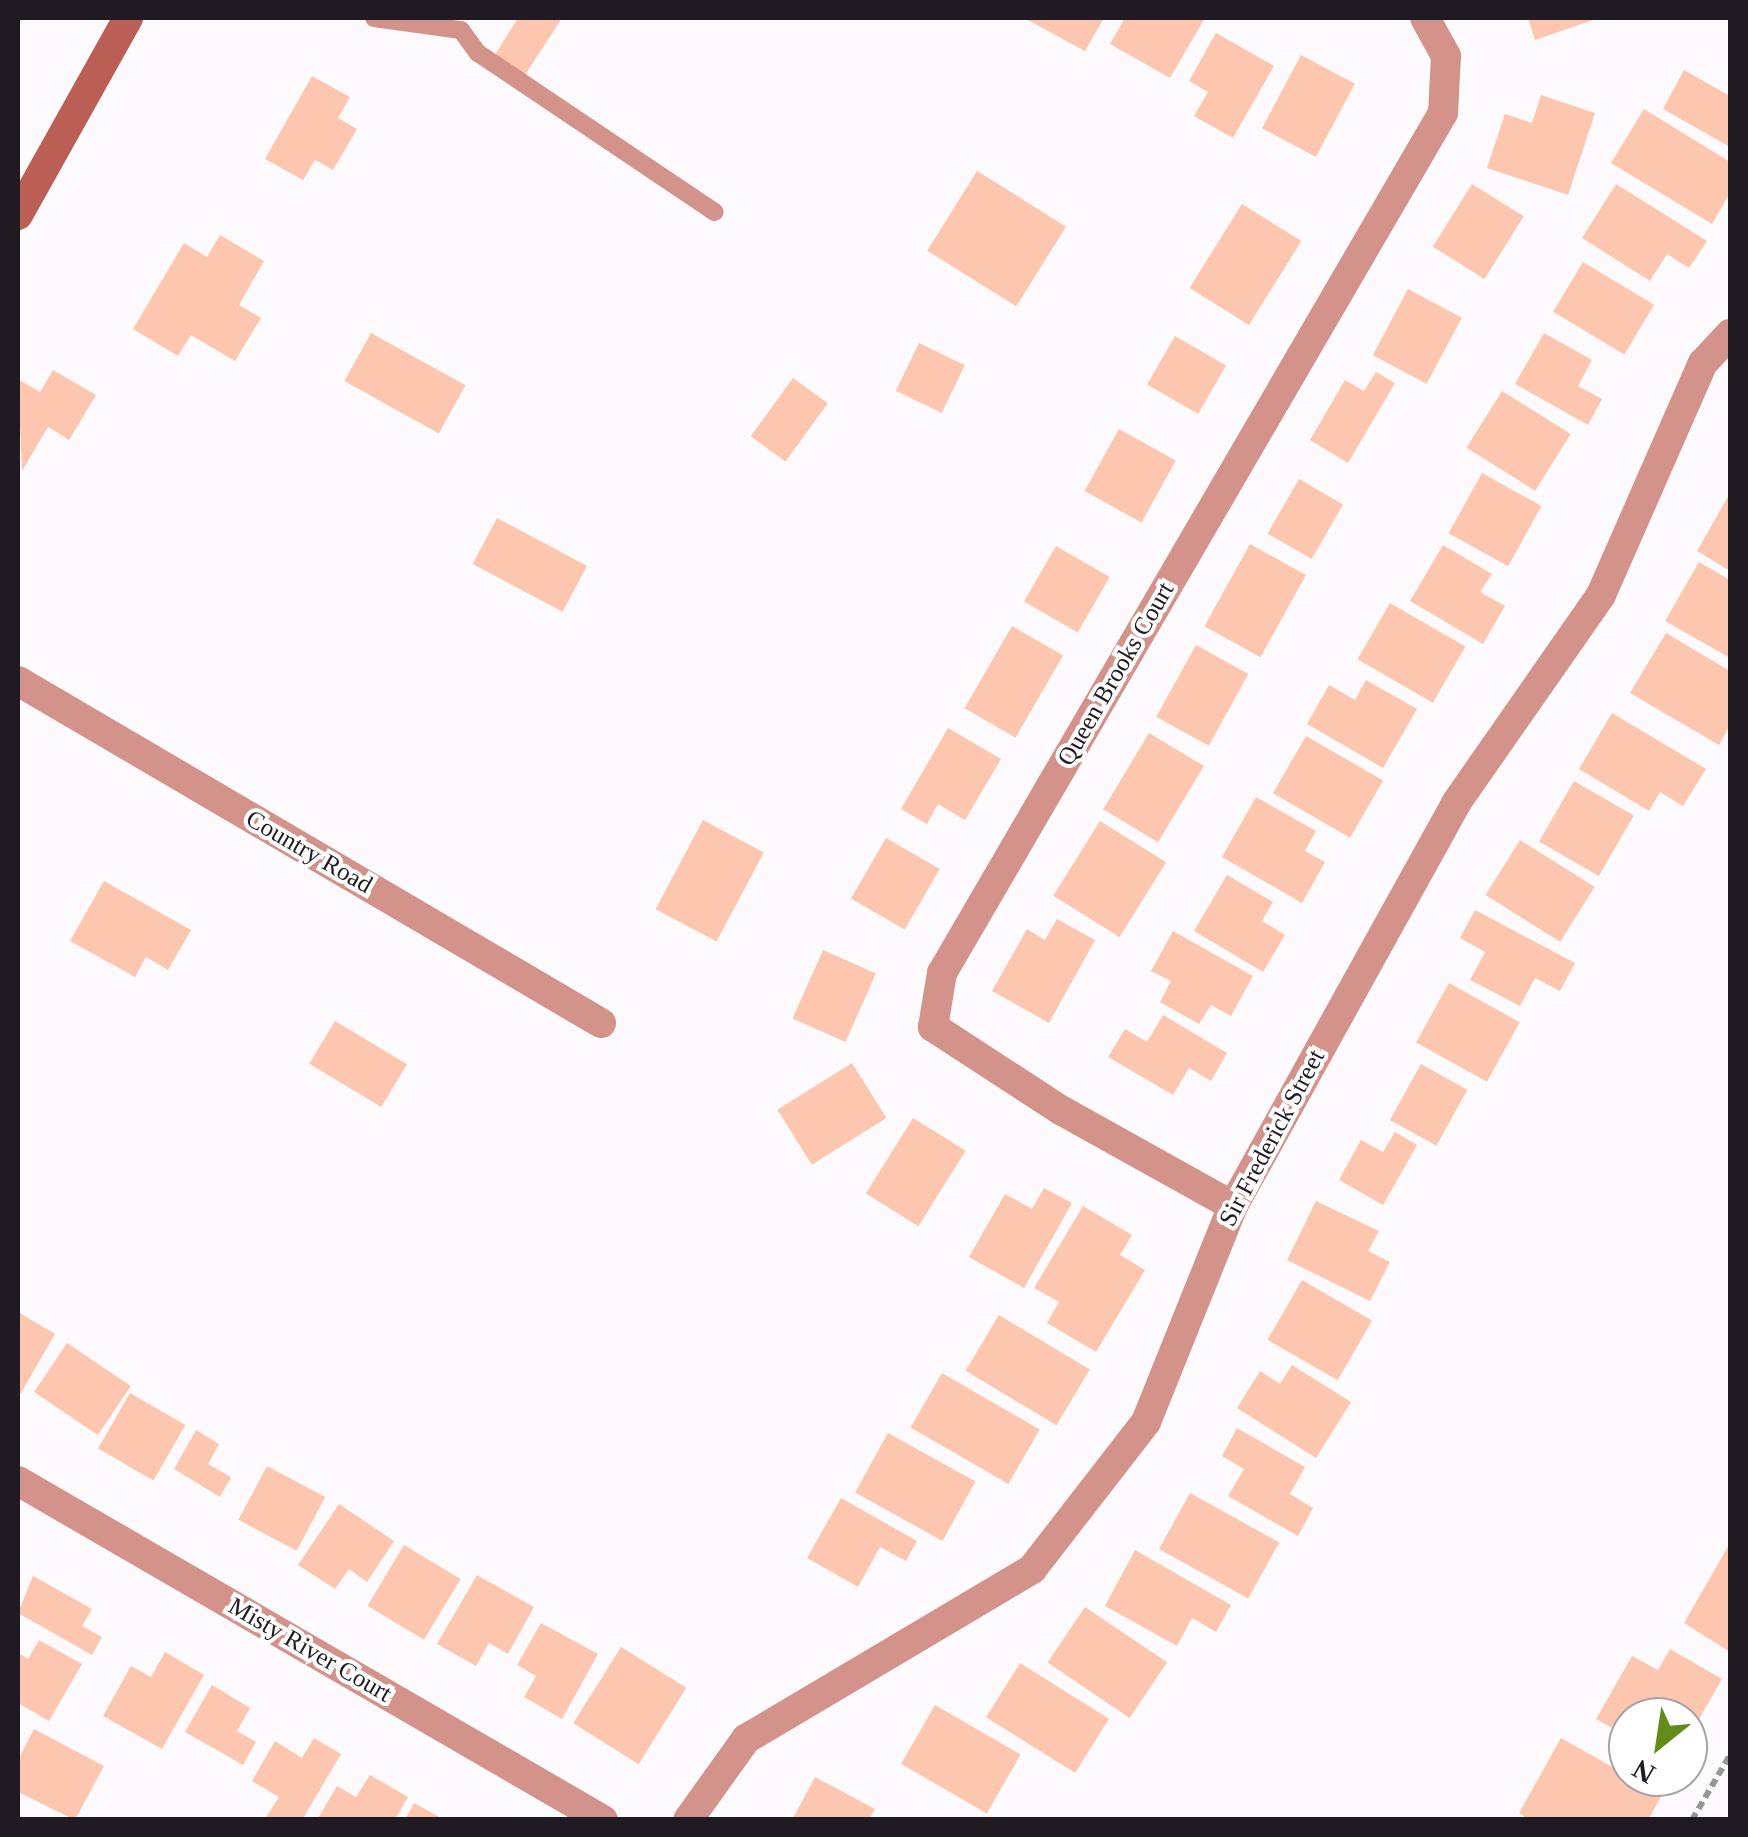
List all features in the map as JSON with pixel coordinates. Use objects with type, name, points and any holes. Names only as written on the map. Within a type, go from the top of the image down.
[{"type":"street","points":[[18,215],[128,18]]},
{"type":"street","name":"Queen Brooks Court","points":[[1232,1206],[974,1058],[933,1027],[942,973],[1442,113],[1446,56],[1425,18]]},
{"type":"street","name":"Sir Frederick Street","points":[[688,1820],[746,1739],[1032,1569],[1146,1422],[1232,1206],[1456,803],[1601,596],[1703,363],[1730,334]]},
{"type":"street","name":"Country Road","points":[[18,680],[600,1023]]},
{"type":"street","name":"Misty River Court","points":[[18,1480],[602,1820]]},
{"type":"lane","points":[[374,18],[461,30],[478,53],[715,212]]},
{"type":"path","points":[[1692,1820],[1730,1754]]},
{"type":"building","points":[[518,18],[562,18],[523,78],[493,58]]},
{"type":"building","points":[[1024,18],[1104,18],[1085,51]]},
{"type":"building","points":[[1125,18],[1205,18],[1170,78],[1110,44]]},
{"type":"building","points":[[1528,18],[1599,18],[1535,40]]},
{"type":"building","points":[[1216,33],[1274,66],[1233,138],[1194,116],[1208,92],[1189,81]]},
{"type":"building","points":[[1301,55],[1355,84],[1316,157],[1262,128]]},
{"type":"building","points":[[1684,70],[1730,96],[1730,147],[1663,109]]},
{"type":"building","points":[[312,76],[350,97],[338,118],[357,129],[333,170],[315,160],[303,180],[265,159]]},
{"type":"building","points":[[1541,95],[1595,113],[1568,195],[1487,168],[1505,114],[1532,123]]},
{"type":"building","points":[[1644,109],[1730,162],[1730,193],[1712,224],[1611,163]]},
{"type":"building","points":[[977,171],[1066,227],[1016,306],[927,251]]},
{"type":"building","points":[[1472,184],[1524,216],[1485,279],[1433,247]]},
{"type":"building","points":[[1616,184],[1707,241],[1689,268],[1667,254],[1650,281],[1582,238]]},
{"type":"building","points":[[1242,204],[1301,241],[1249,325],[1190,288]]},
{"type":"building","points":[[220,235],[264,261],[239,305],[261,318],[235,361],[191,335],[178,356],[133,329],[184,243],[207,257]]},
{"type":"building","points":[[1583,262],[1654,305],[1624,354],[1553,312]]},
{"type":"building","points":[[1408,289],[1462,318],[1427,384],[1373,355]]},
{"type":"building","points":[[371,333],[465,385],[439,433],[344,381]]},
{"type":"building","points":[[1544,333],[1592,360],[1578,386],[1602,399],[1588,425],[1515,384]]},
{"type":"building","points":[[1175,336],[1226,366],[1198,414],[1147,384]]},
{"type":"building","points":[[919,343],[965,365],[942,413],[896,391]]},
{"type":"building","points":[[53,370],[96,395],[69,440],[48,427],[22,471],[18,379],[40,392]]},
{"type":"building","points":[[1376,372],[1395,383],[1348,463],[1310,440],[1345,380],[1364,391]]},
{"type":"building","points":[[793,378],[828,403],[785,462],[751,436]]},
{"type":"building","points":[[1502,391],[1571,434],[1535,491],[1466,448]]},
{"type":"building","points":[[1119,429],[1176,461],[1141,523],[1085,491]]},
{"type":"building","points":[[1482,473],[1541,506],[1508,566],[1449,533]]},
{"type":"building","points":[[1299,479],[1343,504],[1312,559],[1268,534]]},
{"type":"building","points":[[1730,493],[1730,571],[1697,551]]},
{"type":"building","points":[[497,518],[587,566],[563,612],[473,564]]},
{"type":"building","points":[[1250,544],[1306,575],[1260,657],[1204,626]]},
{"type":"building","points":[[1443,545],[1492,574],[1480,592],[1505,606],[1483,644],[1410,601]]},
{"type":"building","points":[[1056,546],[1110,577],[1078,632],[1024,601]]},
{"type":"building","points":[[1699,562],[1730,580],[1730,658],[1665,621]]},
{"type":"building","points":[[1390,603],[1465,646],[1433,703],[1358,659]]},
{"type":"building","points":[[1012,626],[1063,656],[1016,738],[964,708]]},
{"type":"building","points":[[1666,633],[1730,671],[1730,725],[1719,745],[1630,693]]},
{"type":"building","points":[[1196,645],[1248,674],[1209,746],[1156,717]]},
{"type":"building","points":[[1366,680],[1417,709],[1383,768],[1307,724],[1329,685],[1355,700]]},
{"type":"building","points":[[1612,713],[1706,769],[1683,806],[1660,792],[1649,811],[1579,769]]},
{"type":"building","points":[[948,728],[1001,759],[965,820],[938,804],[927,824],[901,809]]},
{"type":"building","points":[[1149,733],[1204,766],[1158,842],[1103,809]]},
{"type":"building","points":[[1306,736],[1383,780],[1350,838],[1273,793]]},
{"type":"building","points":[[1574,781],[1634,816],[1599,876],[1539,842]]},
{"type":"building","points":[[1256,797],[1316,831],[1305,851],[1325,862],[1302,903],[1222,857]]},
{"type":"building","points":[[703,820],[764,852],[717,942],[656,909]]},
{"type":"building","points":[[1100,821],[1166,862],[1120,937],[1053,896]]},
{"type":"building","points":[[886,838],[940,869],[905,930],[851,899]]},
{"type":"building","points":[[1520,840],[1595,887],[1560,942],[1486,895]]},
{"type":"building","points":[[1227,875],[1273,902],[1262,921],[1285,935],[1263,972],[1194,931]]},
{"type":"building","points":[[104,881],[191,930],[168,970],[146,957],[135,977],[70,941]]},
{"type":"building","points":[[1475,910],[1575,963],[1560,991],[1535,978],[1520,1006],[1470,980],[1485,952],[1460,938]]},
{"type":"building","points":[[1057,919],[1095,940],[1049,1023],[992,991],[1027,929],[1045,940]]},
{"type":"building","points":[[1173,931],[1253,976],[1231,1016],[1211,1005],[1199,1024],[1160,1002],[1171,981],[1151,971]]},
{"type":"building","points":[[823,950],[876,974],[845,1042],[792,1019]]},
{"type":"building","points":[[1449,983],[1520,1022],[1487,1082],[1416,1042]]},
{"type":"building","points":[[1163,1015],[1227,1053],[1211,1081],[1189,1068],[1173,1095],[1108,1057],[1125,1029],[1147,1042]]},
{"type":"building","points":[[335,1021],[407,1064],[381,1107],[309,1064]]},
{"type":"building","points":[[852,1063],[886,1118],[812,1165],[777,1110]]},
{"type":"building","points":[[1421,1064],[1467,1090],[1436,1146],[1390,1120]]},
{"type":"building","points":[[913,1118],[966,1151],[918,1226],[866,1193]]},
{"type":"building","points":[[1395,1132],[1417,1145],[1383,1205],[1339,1180],[1361,1140],[1383,1152]]},
{"type":"building","points":[[1044,1188],[1072,1203],[1024,1288],[969,1257],[1005,1194],[1032,1209]]},
{"type":"building","points":[[1316,1201],[1379,1231],[1368,1251],[1390,1262],[1370,1301],[1287,1260]]},
{"type":"building","points":[[1083,1206],[1132,1235],[1120,1255],[1145,1270],[1096,1352],[1047,1323],[1059,1302],[1034,1288]]},
{"type":"building","points":[[1302,1280],[1372,1320],[1338,1380],[1268,1340]]},
{"type":"building","points":[[18,1312],[55,1334],[18,1398]]},
{"type":"building","points":[[999,1315],[1090,1370],[1056,1425],[966,1371]]},
{"type":"building","points":[[67,1343],[131,1386],[98,1435],[34,1392]]},
{"type":"building","points":[[1292,1365],[1351,1402],[1316,1458],[1237,1408],[1260,1371],[1280,1384]]},
{"type":"building","points":[[942,1373],[1040,1430],[1008,1484],[910,1428]]},
{"type":"building","points":[[130,1393],[185,1425],[153,1480],[98,1448]]},
{"type":"building","points":[[1237,1428],[1305,1467],[1290,1494],[1313,1508],[1298,1536],[1228,1496],[1244,1469],[1222,1456]]},
{"type":"building","points":[[196,1430],[219,1444],[208,1464],[231,1477],[220,1497],[174,1469]]},
{"type":"building","points":[[888,1433],[975,1481],[942,1541],[855,1492]]},
{"type":"building","points":[[267,1466],[325,1497],[297,1551],[238,1520]]},
{"type":"building","points":[[1190,1493],[1279,1542],[1248,1598],[1159,1549]]},
{"type":"building","points":[[841,1498],[917,1541],[906,1561],[880,1547],[858,1587],[807,1558]]},
{"type":"building","points":[[339,1504],[394,1541],[367,1582],[349,1569],[335,1589],[298,1565]]},
{"type":"building","points":[[1730,1543],[1730,1652],[1684,1623]]},
{"type":"building","points":[[404,1545],[461,1579],[424,1640],[367,1606]]},
{"type":"building","points":[[1135,1550],[1231,1605],[1216,1632],[1192,1618],[1177,1646],[1105,1606]]},
{"type":"building","points":[[477,1575],[534,1607],[508,1654],[489,1643],[476,1666],[437,1644]]},
{"type":"building","points":[[33,1576],[92,1609],[82,1626],[102,1637],[92,1655],[18,1613]]},
{"type":"building","points":[[1085,1607],[1167,1662],[1130,1718],[1048,1663]]},
{"type":"building","points":[[541,1623],[598,1654],[562,1719],[524,1697],[536,1676],[517,1665]]},
{"type":"building","points":[[39,1640],[82,1664],[49,1721],[18,1703],[18,1653],[28,1659]]},
{"type":"building","points":[[621,1647],[686,1688],[639,1764],[573,1723]]},
{"type":"building","points":[[1670,1649],[1722,1679],[1708,1704],[1708,1697],[1609,1697],[1632,1656],[1658,1670]]},
{"type":"building","points":[[165,1652],[204,1675],[162,1749],[103,1716],[131,1666],[151,1677]]},
{"type":"building","points":[[1020,1663],[1109,1719],[1075,1773],[986,1717]]},
{"type":"building","points":[[212,1685],[250,1708],[237,1731],[256,1742],[243,1765],[185,1732]]},
{"type":"building","points":[[1608,1698],[1608,1726],[1596,1719]]},
{"type":"building","points":[[935,1705],[1021,1754],[987,1813],[901,1764]]},
{"type":"building","points":[[34,1729],[104,1766],[75,1820],[18,1792],[18,1760]]},
{"type":"building","points":[[314,1738],[341,1754],[302,1820],[271,1820],[266,1817],[279,1797],[252,1781],[275,1741],[302,1758]]},
{"type":"building","points":[[1561,1738],[1608,1765],[1608,1797],[1661,1797],[1648,1820],[1529,1820],[1519,1813]]},
{"type":"building","points":[[370,1775],[408,1797],[395,1820],[317,1820],[337,1786],[356,1797]]},
{"type":"building","points":[[815,1777],[875,1809],[869,1820],[792,1820]]},
{"type":"building","points":[[414,1803],[445,1820],[405,1820]]}]
